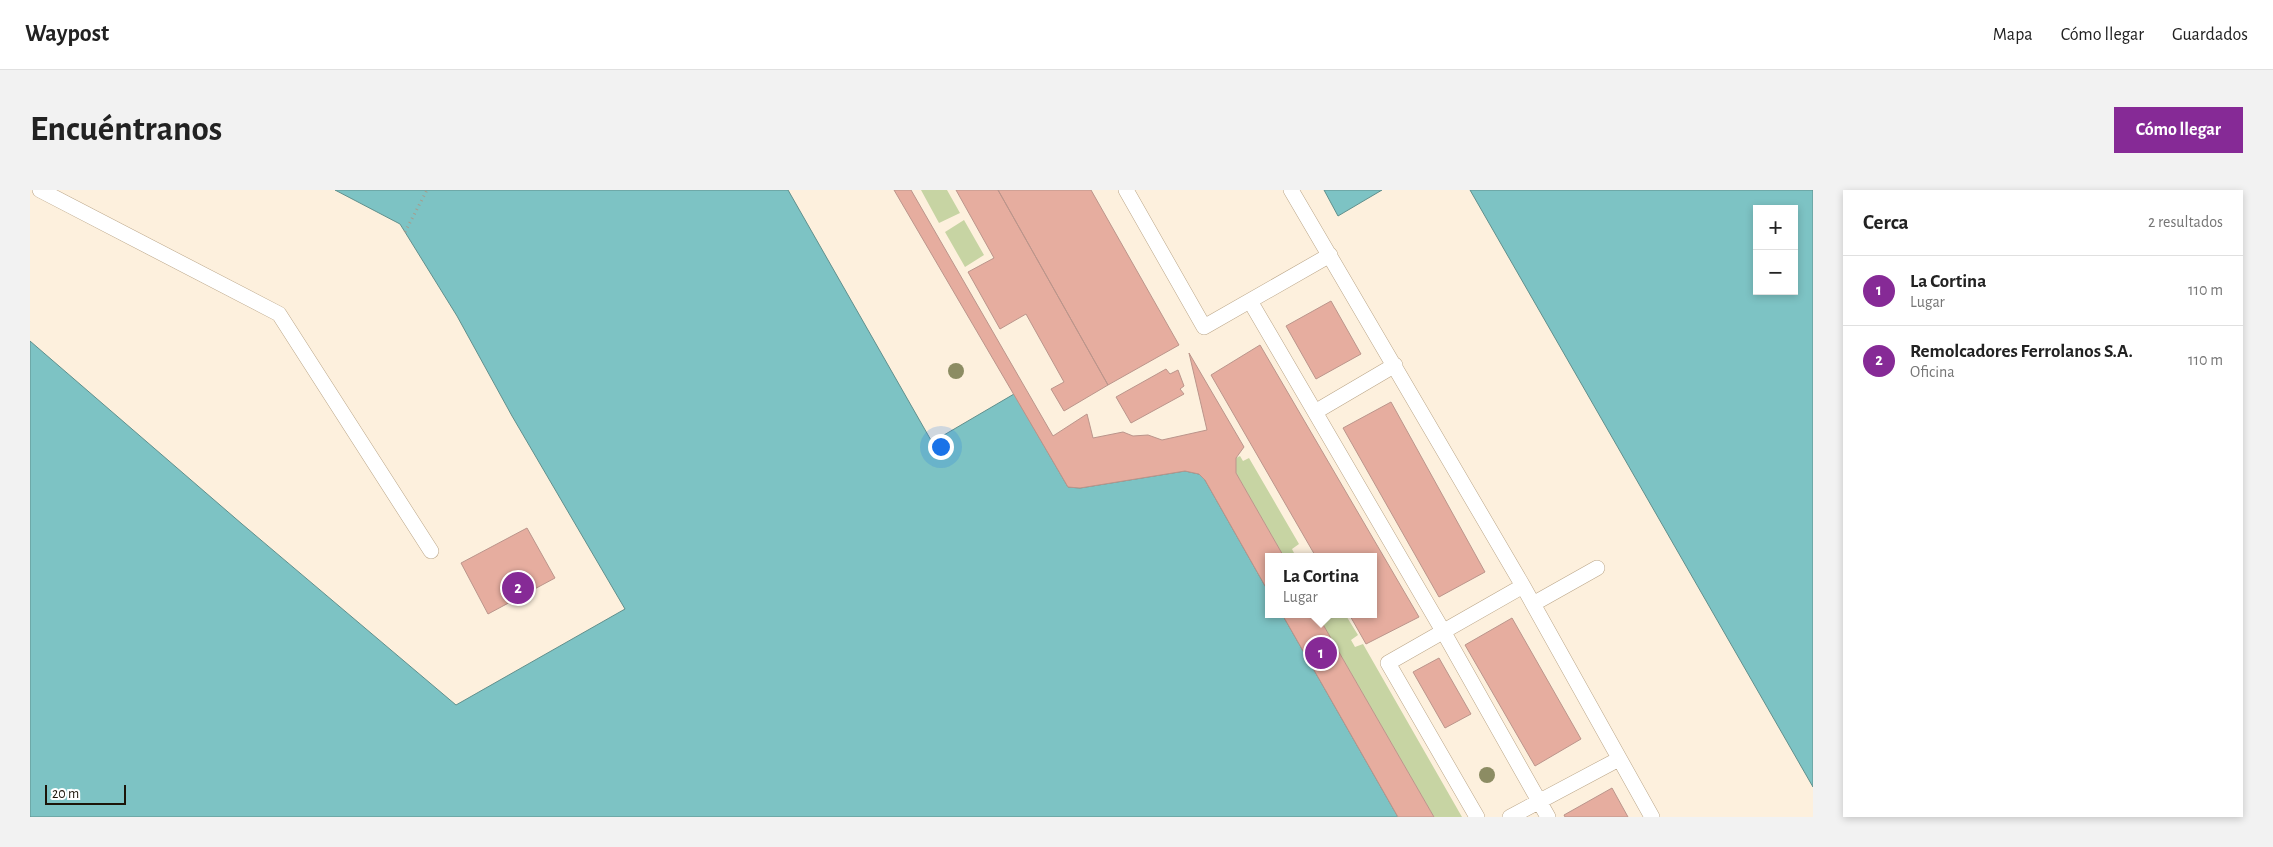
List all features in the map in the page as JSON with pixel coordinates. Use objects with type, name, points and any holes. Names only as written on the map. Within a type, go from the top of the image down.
[{"type":"lane","points":[[40,190],[279,314],[431,551]]},
{"type":"lane","points":[[1126,190],[1204,327],[1330,255]]},
{"type":"lane","points":[[1291,190],[1523,586],[1652,817]]},
{"type":"lane","points":[[1250,301],[1443,631],[1548,817]]},
{"type":"lane","points":[[1315,412],[1395,366]]},
{"type":"lane","points":[[1533,604],[1596,568]]},
{"type":"lane","points":[[1477,817],[1388,663],[1523,586]]},
{"type":"lane","points":[[1510,817],[1619,759]]},
{"type":"path","points":[[405,232],[426,190]]},
{"type":"green space","points":[[921,190],[947,190],[960,213],[939,223]]},
{"type":"green space","points":[[964,220],[984,255],[965,267],[945,232]]},
{"type":"green space","points":[[1240,456],[1243,461],[1249,458],[1299,544],[1292,549],[1294,553],[1282,553],[1236,473],[1236,458]]},
{"type":"green space","points":[[1319,618],[1347,618],[1358,635],[1351,640],[1355,647],[1363,644],[1462,817],[1434,817]]},
{"type":"water","points":[[335,190],[788,190],[932,442],[1014,394],[1068,487],[1080,488],[1185,471],[1199,474],[1205,480],[1265,586],[1265,618],[1284,618],[1398,817],[30,817],[30,341],[456,705],[625,609],[512,416],[457,316],[400,224]]},
{"type":"water","points":[[1324,190],[1382,190],[1338,216]]},
{"type":"water","points":[[1470,190],[1813,190],[1813,787]]},
{"type":"building","points":[[894,190],[911,190],[1053,436],[1087,414],[1093,438],[1123,432],[1133,436],[1148,435],[1162,440],[1207,430],[1189,353],[1244,447],[1236,458],[1236,473],[1282,553],[1265,553],[1265,586],[1205,480],[1199,474],[1185,471],[1080,488],[1068,487]]},
{"type":"building","points":[[956,190],[998,190],[1108,385],[1064,411],[1051,389],[1064,382],[1026,314],[1000,329],[968,272],[994,258]]},
{"type":"building","points":[[998,190],[1091,190],[1179,345],[1108,385]]},
{"type":"building","points":[[1331,301],[1361,354],[1316,379],[1286,326]]},
{"type":"building","points":[[1260,345],[1419,617],[1366,644],[1351,618],[1377,618],[1377,553],[1314,553],[1211,375]]},
{"type":"building","points":[[1166,369],[1170,374],[1178,370],[1184,386],[1180,389],[1184,394],[1131,423],[1116,397]]},
{"type":"building","points":[[1391,402],[1485,572],[1439,597],[1343,428]]},
{"type":"building","points":[[527,528],[555,578],[488,614],[461,563]]},
{"type":"building","points":[[1284,618],[1319,618],[1434,817],[1398,817]]},
{"type":"building","points":[[1512,618],[1581,739],[1535,766],[1465,645]]},
{"type":"building","points":[[1439,658],[1471,714],[1445,728],[1413,672]]},
{"type":"building","points":[[1612,788],[1628,817],[1565,817],[1564,815]]},
{"type":"place","name":"Remolcadores Ferrolanos S.A.","points":[[518,588]]},
{"type":"place","name":"La Cortina","points":[[1321,653]]}]
